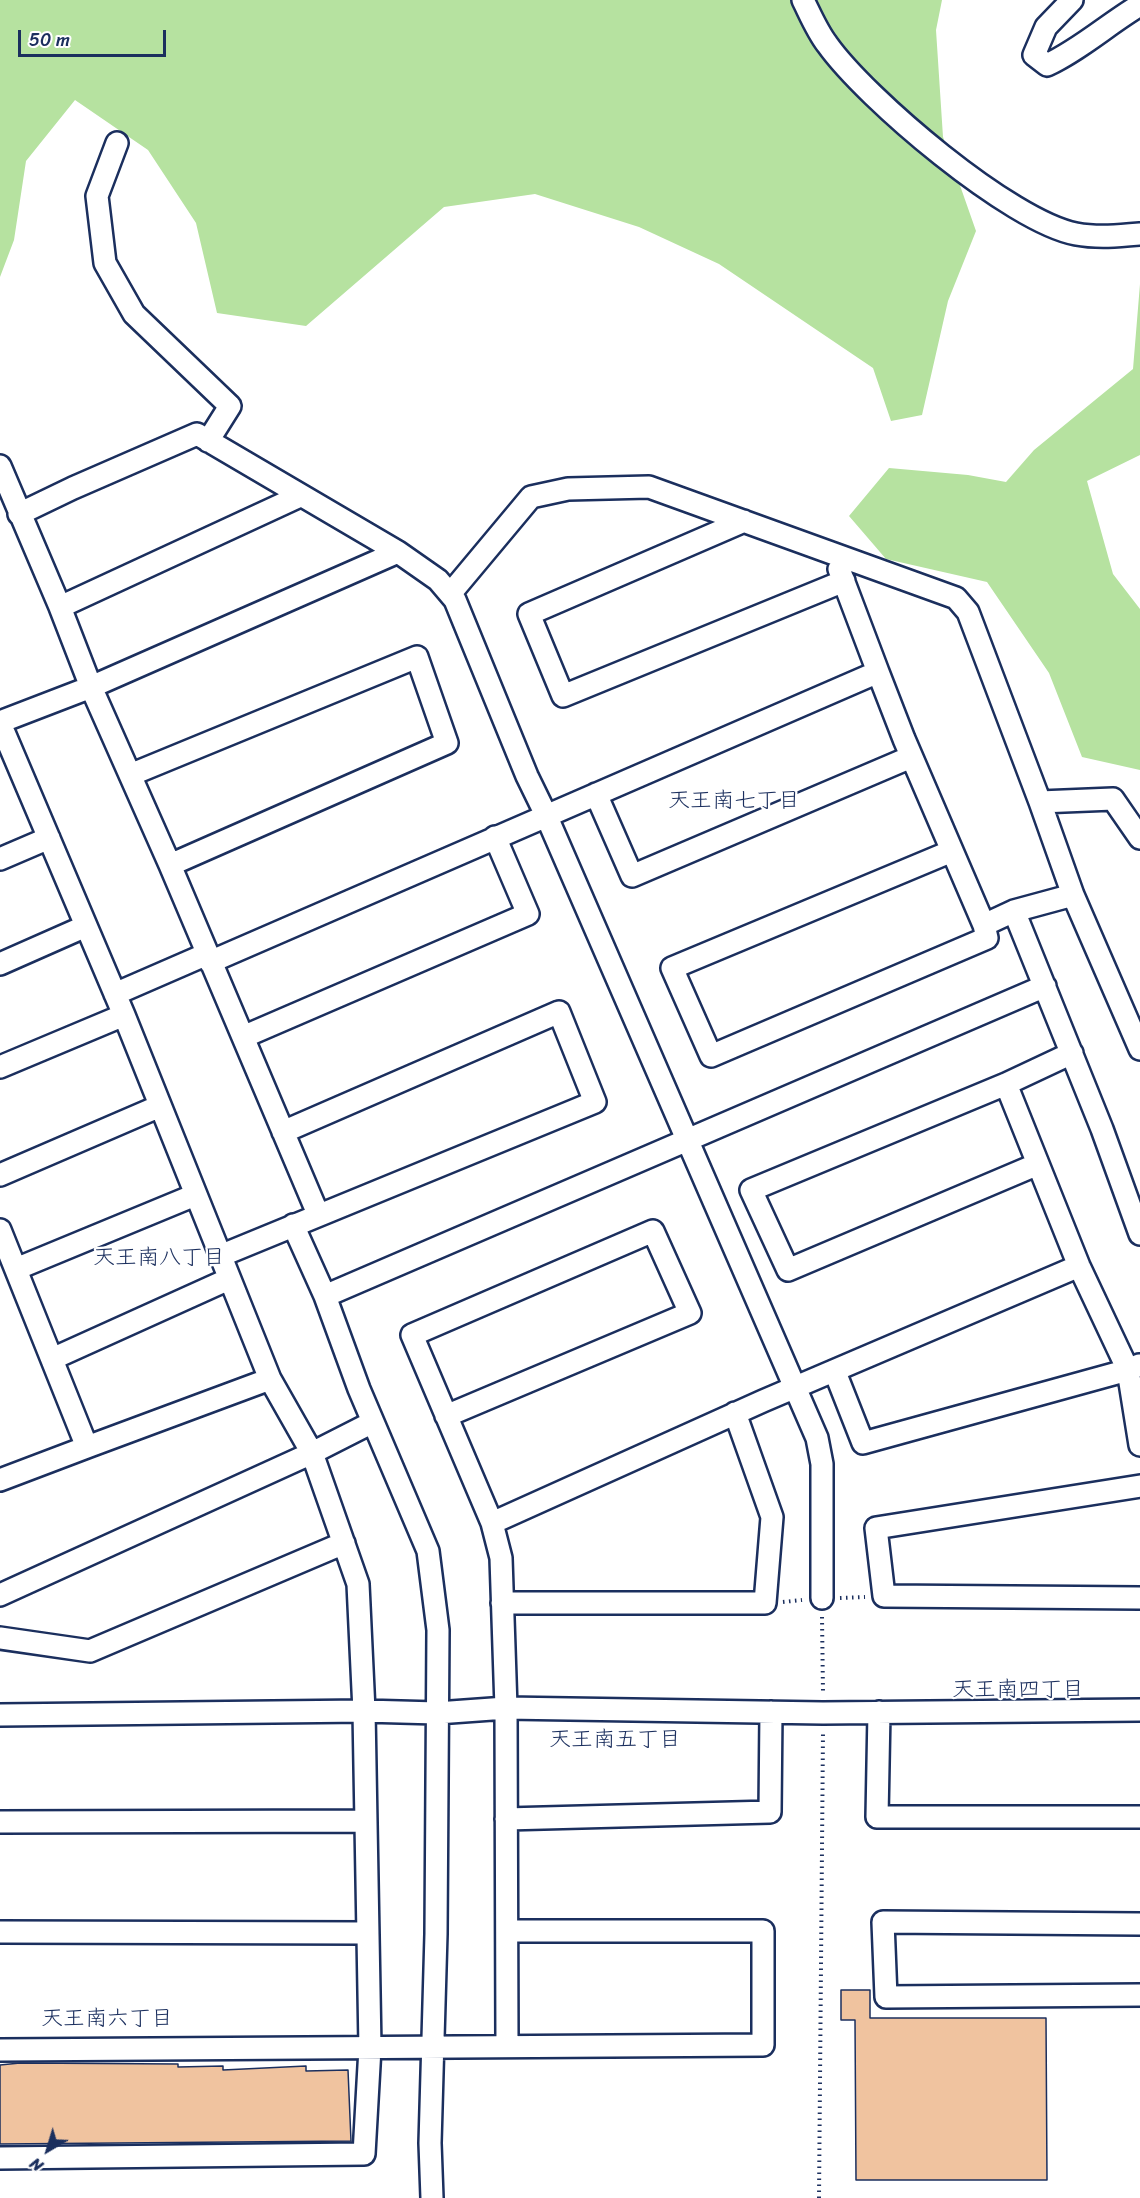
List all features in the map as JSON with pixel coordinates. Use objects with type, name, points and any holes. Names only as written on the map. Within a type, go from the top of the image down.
[{"type":"street","points":[[802,0],[826,44],[860,82],[916,133],[1005,202],[1042,222],[1075,234],[1115,237],[1140,234]]},
{"type":"street","points":[[1071,0],[1046,27],[1034,55],[1047,65],[1074,52],[1105,26],[1140,5]]},
{"type":"street","points":[[117,143],[98,196],[105,263],[134,314],[230,406],[208,441]]},
{"type":"street","points":[[19,514],[197,434],[398,552],[438,580],[455,600],[526,776],[546,815],[816,1438],[822,1464],[822,1598]]},
{"type":"street","points":[[0,466],[91,687],[170,865],[318,1214]]},
{"type":"street","points":[[450,594],[531,497],[568,489],[649,487],[956,598],[968,612],[1040,802],[1072,895],[1140,1049]]},
{"type":"street","points":[[60,607],[300,496]]},
{"type":"street","points":[[744,521],[530,614],[563,696],[844,581]]},
{"type":"street","points":[[0,2158],[364,2154],[370,2048],[366,1933],[364,1711],[358,1584],[312,1453],[270,1379],[124,1015],[49,838],[5,751],[0,723],[91,687],[398,552]]},
{"type":"street","points":[[834,553],[911,757],[952,851],[984,925],[987,938],[711,1056],[672,968],[952,851]]},
{"type":"street","points":[[130,775],[417,657],[447,743],[170,865]]},
{"type":"street","points":[[115,994],[209,958],[878,672]]},
{"type":"street","points":[[596,794],[632,876],[911,757]]},
{"type":"street","points":[[1040,802],[1113,799],[1140,838]]},
{"type":"street","points":[[243,1037],[528,914],[495,837]]},
{"type":"street","points":[[0,859],[49,838]]},
{"type":"street","points":[[984,925],[1014,911],[1072,895]]},
{"type":"street","points":[[1014,911],[1072,1053],[1140,1234]]},
{"type":"street","points":[[0,964],[86,926]]},
{"type":"street","points":[[325,1296],[1045,986]]},
{"type":"street","points":[[220,1256],[595,1102],[559,1012],[283,1132]]},
{"type":"street","points":[[0,1066],[124,1015]]},
{"type":"street","points":[[1038,1164],[788,1270],[752,1190],[1006,1084],[1072,1053]]},
{"type":"street","points":[[1006,1084],[1079,1266],[1134,1367],[1140,1445]]},
{"type":"street","points":[[0,1175],[160,1106]]},
{"type":"street","points":[[16,1269],[195,1194]]},
{"type":"street","points":[[294,1225],[325,1296],[373,1422],[428,1551],[438,1630],[430,2143],[432,2198]]},
{"type":"street","points":[[0,1230],[87,1447]]},
{"type":"street","points":[[446,1416],[690,1313],[653,1230],[412,1335],[446,1416],[492,1523],[501,1558],[506,1708],[507,2046]]},
{"type":"street","points":[[492,1523],[735,1413],[796,1389],[1079,1266]]},
{"type":"street","points":[[52,1359],[229,1279]]},
{"type":"street","points":[[835,1372],[863,1443],[1134,1367]]},
{"type":"street","points":[[0,1480],[270,1379]]},
{"type":"street","points":[[502,1603],[765,1603],[772,1517],[735,1413]]},
{"type":"street","points":[[0,1595],[312,1453],[373,1422]]},
{"type":"street","points":[[1140,1486],[876,1528],[884,1596],[1140,1598]]},
{"type":"street","points":[[0,1638],[90,1651],[344,1543]]},
{"type":"street","points":[[0,1714],[364,1711],[437,1713],[506,1708],[823,1713],[1140,1710]]},
{"type":"street","points":[[506,1819],[770,1812],[771,1712]]},
{"type":"street","points":[[879,1712],[877,1817],[1140,1817]]},
{"type":"street","points":[[0,1822],[365,1821]]},
{"type":"street","points":[[1140,1924],[883,1922],[886,1996],[1140,1995]]},
{"type":"street","points":[[0,2050],[763,2045],[763,1931],[507,1931]]},
{"type":"street","points":[[0,1932],[366,1933]]},
{"type":"path","points":[[819,2198],[822,1598]]},
{"type":"green space","points":[[0,0],[942,0],[936,30],[943,137],[976,231],[948,301],[922,415],[891,421],[873,368],[719,264],[639,227],[535,194],[444,207],[306,326],[217,313],[196,223],[148,150],[75,100],[26,161],[14,240],[0,277]]},
{"type":"green space","points":[[1140,284],[1140,455],[1087,481],[1113,574],[1140,609],[1140,770],[1082,757],[1049,673],[987,582],[886,559],[849,516],[889,468],[968,475],[1006,482],[1034,450],[1133,369]]},
{"type":"building","points":[[841,1990],[870,1990],[870,2018],[1046,2018],[1047,2180],[856,2180],[855,2020],[841,2020]]},
{"type":"building","points":[[20,2063],[178,2064],[178,2067],[223,2066],[223,2070],[306,2066],[306,2071],[348,2070],[351,2141],[0,2144],[0,2065]]},
{"type":"district","name":"天王南七丁目","points":[[734,801]]},
{"type":"district","name":"天王南八丁目","points":[[159,1258]]},
{"type":"district","name":"天王南四丁目","points":[[1018,1690]]},
{"type":"district","name":"天王南五丁目","points":[[615,1740]]},
{"type":"district","name":"天王南六丁目","points":[[107,2019]]}]
